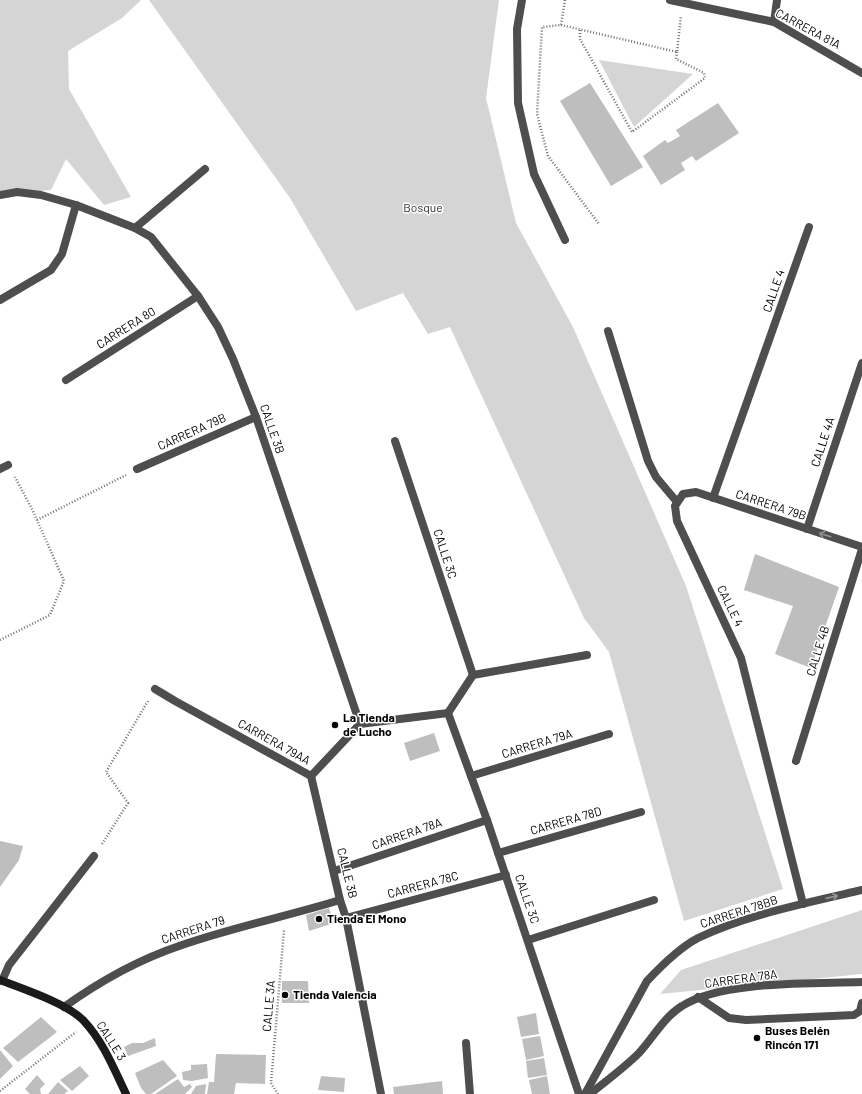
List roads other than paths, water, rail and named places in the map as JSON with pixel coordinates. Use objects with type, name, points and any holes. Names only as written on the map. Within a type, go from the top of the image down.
[{"type":"main road","name":"CALLE 3","points":[[1,980],[64,1007],[86,1024],[94,1033],[110,1060],[126,1094]]},
{"type":"street","points":[[522,0],[517,29],[518,103],[534,174],[565,240]]},
{"type":"street","name":"CARRERA 81A","points":[[670,0],[682,4],[774,22],[862,73]]},
{"type":"street","points":[[774,22],[777,0]]},
{"type":"street","points":[[135,228],[204,169]]},
{"type":"street","points":[[0,195],[17,192],[41,195],[76,205],[62,254],[51,270],[0,300]]},
{"type":"street","name":"CALLE 3B","points":[[76,205],[135,228],[151,237],[198,296],[218,328],[233,359],[256,417],[360,724]]},
{"type":"street","name":"CALLE 4","points":[[713,498],[809,227]]},
{"type":"street","name":"CARRERA 80","points":[[66,380],[198,296]]},
{"type":"street","points":[[608,331],[648,461],[656,477],[676,502]]},
{"type":"street","name":"CALLE 4A","points":[[807,529],[862,363]]},
{"type":"street","name":"CARRERA 79B","points":[[138,469],[256,417]]},
{"type":"street","name":"CALLE 3C","points":[[395,441],[473,675]]},
{"type":"street","points":[[0,469],[8,465]]},
{"type":"street","name":"CARRERA 79B","points":[[676,502],[686,492],[696,492],[862,548]]},
{"type":"street","name":"CALLE 4","points":[[676,502],[675,510],[677,521],[738,649],[744,666],[803,904]]},
{"type":"street","name":"CALLE 4B","points":[[796,761],[862,548]]},
{"type":"street","points":[[360,724],[448,713],[473,675],[586,655]]},
{"type":"street","name":"CARRERA 79AA","points":[[155,689],[311,776],[360,724]]},
{"type":"street","name":"CALLE 3C","points":[[448,713],[487,820],[528,940],[578,1094]]},
{"type":"street","name":"CARRERA 79A","points":[[471,776],[609,734]]},
{"type":"street","name":"CALLE 3B","points":[[311,776],[340,900],[346,918],[381,1094]]},
{"type":"street","name":"CARRERA 78D","points":[[498,853],[641,812]]},
{"type":"street","name":"CARRERA 78A","points":[[334,871],[487,820]]},
{"type":"street","points":[[1,980],[9,965],[94,856]]},
{"type":"street","name":"CARRERA 78C","points":[[346,918],[506,876]]},
{"type":"street","name":"CARRERA 78BB","points":[[585,1094],[647,981],[662,966],[698,938],[730,926],[803,904],[862,890]]},
{"type":"street","name":"CARRERA 79","points":[[64,1007],[110,977],[145,959],[181,945],[340,900]]},
{"type":"street","points":[[528,940],[654,900]]},
{"type":"street","name":"CARRERA 78A","points":[[590,1094],[638,1053],[666,1019],[681,1006],[698,997],[721,991],[779,985],[862,982]]},
{"type":"street","points":[[698,997],[729,1018],[746,1020],[854,1014],[860,1011],[862,1003]]},
{"type":"street","points":[[466,1043],[470,1094]]},
{"type":"place","name":"La Tienda de Lucho","points":[[335,725]]},
{"type":"place","name":"Tienda El Mono","points":[[319,919]]},
{"type":"place","name":"Tienda Valencia","points":[[285,995]]},
{"type":"place","name":"Buses Belén Rincón 171","points":[[757,1038]]},
{"type":"park label","name":"Bosque","points":[[423,208]]}]
